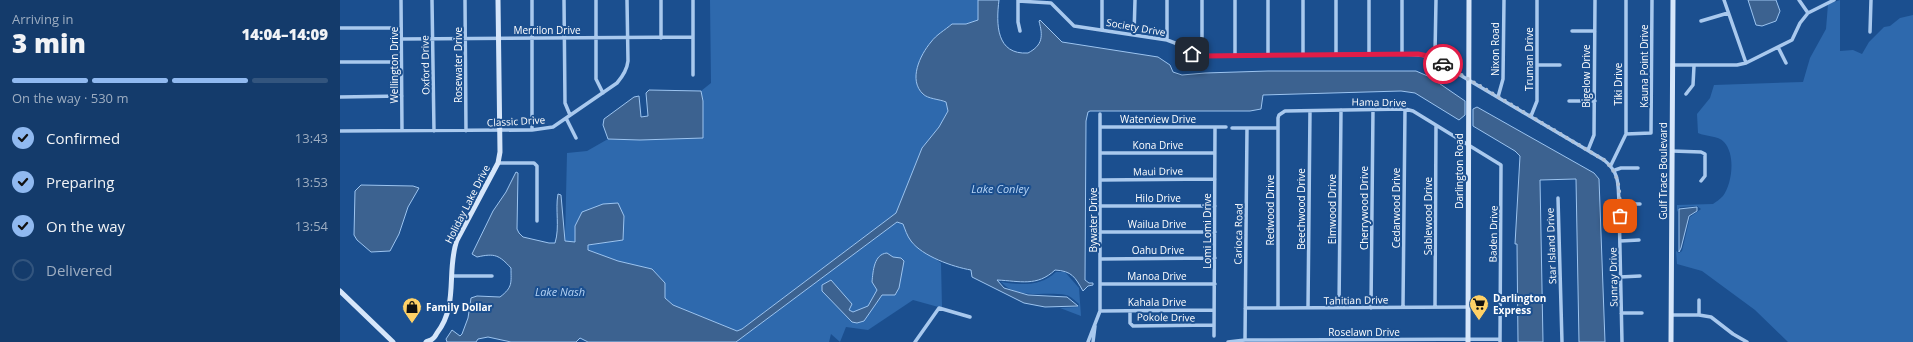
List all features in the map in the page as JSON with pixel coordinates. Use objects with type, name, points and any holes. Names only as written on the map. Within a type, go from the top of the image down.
[{"type":"street","name":"Wellington Drive","points":[[401,0],[402,131]]},
{"type":"street","name":"Oxford Drive","points":[[432,0],[434,131]]},
{"type":"street","name":"Rosewater Drive","points":[[465,0],[466,130]]},
{"type":"street","name":"Holiday Lake Drive","points":[[429,341],[440,329],[448,314],[453,250],[498,163],[500,152],[498,0]]},
{"type":"street","points":[[532,0],[532,130]]},
{"type":"street","points":[[564,0],[565,103],[570,115]]},
{"type":"street","points":[[596,0],[596,79],[603,93]]},
{"type":"street","name":"Classic Drive","points":[[340,131],[532,130],[553,127],[617,83],[627,69],[627,0]]},
{"type":"street","points":[[661,0],[661,38]]},
{"type":"street","points":[[693,0],[693,75]]},
{"type":"street","points":[[1018,0],[1018,22],[1020,31]]},
{"type":"street","name":"Society Drive","points":[[1018,0],[1051,3],[1074,26],[1167,40],[1175,43],[1192,54],[1202,56],[1369,54],[1422,55],[1433,59],[1531,116],[1611,165]]},
{"type":"street","points":[[1102,0],[1102,30]]},
{"type":"street","points":[[1134,35],[1135,0]]},
{"type":"street","points":[[1167,0],[1167,40]]},
{"type":"street","points":[[1202,0],[1202,56]]},
{"type":"street","points":[[1235,0],[1235,56]]},
{"type":"street","points":[[1268,0],[1268,55]]},
{"type":"street","points":[[1303,0],[1303,55]]},
{"type":"street","points":[[1336,0],[1336,55]]},
{"type":"street","points":[[1369,0],[1369,54]]},
{"type":"street","points":[[1402,0],[1402,54]]},
{"type":"street","points":[[1433,59],[1435,54],[1436,0]]},
{"type":"street","name":"Darlington Road","points":[[1468,340],[1469,0]]},
{"type":"street","name":"Nixon Road","points":[[1498,97],[1503,79],[1504,0]]},
{"type":"street","name":"Truman Drive","points":[[1531,116],[1536,105],[1537,0]]},
{"type":"street","name":"Bigelow Drive","points":[[1588,150],[1594,135],[1595,0]]},
{"type":"street","name":"Tiki Drive","points":[[1611,165],[1626,134],[1626,0]]},
{"type":"street","name":"Kauna Point Drive","points":[[1626,134],[1652,133],[1652,0]]},
{"type":"street","name":"Gulf Trace Boulevard","points":[[1671,342],[1673,0]]},
{"type":"street","points":[[1724,0],[1746,63]]},
{"type":"street","points":[[1799,0],[1808,13]]},
{"type":"street","points":[[1673,66],[1737,65],[1746,63],[1792,40],[1800,23],[1808,13],[1834,0]]},
{"type":"street","points":[[1870,32],[1871,0]]},
{"type":"street","points":[[1701,21],[1728,13]]},
{"type":"street","points":[[340,28],[401,28]]},
{"type":"street","points":[[1572,31],[1595,31]]},
{"type":"street","name":"Merrilon Drive","points":[[401,39],[693,37]]},
{"type":"street","points":[[1778,47],[1786,63]]},
{"type":"street","points":[[340,62],[401,62]]},
{"type":"street","points":[[1536,65],[1560,65]]},
{"type":"street","points":[[1686,94],[1693,85],[1694,66]]},
{"type":"street","points":[[340,97],[402,96]]},
{"type":"street","points":[[1569,101],[1594,101]]},
{"type":"street","name":"Cherrywood Drive","points":[[1372,308],[1373,109]]},
{"type":"street","name":"Hama Drive","points":[[1281,113],[1405,109],[1413,111],[1469,143]]},
{"type":"street","name":"Cedarwood Drive","points":[[1403,307],[1405,109]]},
{"type":"street","name":"Elmwood Drive","points":[[1339,308],[1341,110]]},
{"type":"street","name":"Beechwood Drive","points":[[1308,308],[1310,111]]},
{"type":"street","name":"Redwood Drive","points":[[1278,308],[1278,118],[1281,113]]},
{"type":"street","name":"Bywater Drive","points":[[1088,342],[1100,310],[1100,114]]},
{"type":"street","points":[[566,118],[576,138]]},
{"type":"street","name":"Sablewood Drive","points":[[1435,307],[1436,125]]},
{"type":"street","name":"Waterview Drive","points":[[1101,127],[1226,127]]},
{"type":"street","name":"Lomi Lomi Drive","points":[[1214,336],[1215,127]]},
{"type":"street","points":[[1232,128],[1278,128]]},
{"type":"street","name":"Carioca Road","points":[[1245,340],[1247,128]]},
{"type":"street","name":"Baden Drive","points":[[1469,143],[1499,162],[1501,166],[1500,340]]},
{"type":"street","points":[[1672,151],[1701,152],[1704,154],[1705,176],[1701,181]]},
{"type":"street","name":"Kona Drive","points":[[1101,153],[1215,153]]},
{"type":"street","points":[[498,163],[536,164],[538,168],[537,221]]},
{"type":"street","name":"Sunray Drive","points":[[1611,165],[1615,170],[1618,183],[1622,342]]},
{"type":"street","points":[[1615,170],[1622,168],[1638,168]]},
{"type":"street","name":"Maui Drive","points":[[1101,180],[1215,179]]},
{"type":"street","name":"Star Island Drive","points":[[1558,198],[1562,342]]},
{"type":"street","points":[[1619,204],[1640,204]]},
{"type":"street","name":"Hilo Drive","points":[[1100,206],[1215,206]]},
{"type":"street","name":"Wailua Drive","points":[[1100,232],[1215,232]]},
{"type":"street","points":[[1620,241],[1639,240]]},
{"type":"street","name":"Oahu Drive","points":[[1101,258],[1215,258]]},
{"type":"street","points":[[452,276],[492,276]]},
{"type":"street","points":[[1620,277],[1640,276]]},
{"type":"street","name":"Manoa Drive","points":[[1100,284],[1214,284]]},
{"type":"street","points":[[340,291],[393,342]]},
{"type":"street","points":[[1699,300],[1699,315]]},
{"type":"street","name":"Tahitian Drive","points":[[1245,308],[1467,307]]},
{"type":"street","points":[[915,342],[939,308],[970,317]]},
{"type":"street","name":"Kahala Drive","points":[[1100,310],[1214,310]]},
{"type":"street","name":"Pokole Drive","points":[[1130,311],[1130,323],[1133,326],[1214,325]]},
{"type":"street","points":[[1621,313],[1642,313]]},
{"type":"street","points":[[1671,315],[1699,315],[1711,317],[1733,334],[1747,342]]},
{"type":"street","name":"Bywater Drive","points":[[1094,342],[1095,325]]},
{"type":"street","name":"Roselawn Drive","points":[[1228,342],[1245,340],[1500,340]]},
{"type":"shaded area","points":[[710,0],[978,0],[978,20],[966,24],[917,86],[923,95],[946,102],[948,111],[939,127],[922,148],[896,213],[742,329],[737,331],[673,305],[665,298],[665,283],[652,269],[618,261],[588,250],[588,245],[623,240],[623,230],[575,226],[575,242],[565,241],[567,153],[587,151],[608,139],[640,140],[703,137],[703,101],[701,91],[711,83]]},
{"type":"shaded area","points":[[1840,0],[1840,51],[1853,50],[1862,54],[1869,42],[1884,27],[1890,26],[1900,18],[1913,15],[1913,342],[1788,342],[1755,310],[1702,271],[1677,264],[1676,251],[1679,253],[1682,251],[1690,217],[1701,209],[1697,206],[1680,207],[1677,212],[1677,205],[1713,204],[1723,196],[1729,184],[1731,162],[1728,148],[1719,138],[1698,133],[1697,114],[1710,98],[1714,85],[1803,82],[1810,58],[1826,29],[1828,4]]},
{"type":"shaded area","points":[[897,222],[903,224],[911,241],[941,263],[942,308],[913,300],[868,330],[846,327],[840,342],[831,334],[829,342],[736,342]]},
{"type":"shaded area","points":[[1056,272],[1065,272],[1079,288],[1081,316],[1060,308],[1078,307],[1079,304],[1071,297],[1058,294],[1023,293],[1008,288],[1001,282],[1016,284],[1037,283],[1050,277]]},
{"type":"water","name":"Lake Conley","points":[[978,0],[999,0],[998,28],[1000,36],[1010,49],[1017,52],[1028,53],[1037,47],[1041,40],[1040,20],[1062,42],[1158,57],[1170,65],[1173,72],[1182,75],[1268,71],[1416,71],[1430,77],[1465,101],[1465,115],[1459,120],[1415,93],[1401,91],[1263,95],[1261,109],[1250,111],[1090,111],[1088,112],[1086,121],[1085,280],[1089,283],[1093,283],[1093,285],[1088,286],[1083,291],[1078,282],[1069,273],[1055,270],[1042,279],[1035,281],[1021,282],[997,280],[1004,288],[1028,295],[1067,297],[1078,306],[1045,307],[1024,303],[972,277],[971,270],[938,260],[922,251],[910,239],[903,224],[897,222],[736,342],[588,342],[580,338],[576,342],[511,342],[488,337],[478,339],[476,342],[447,342],[446,339],[452,330],[460,336],[462,334],[468,318],[471,298],[477,296],[500,297],[509,287],[511,281],[511,268],[503,260],[493,255],[477,257],[472,254],[493,211],[506,192],[516,172],[518,173],[517,229],[523,237],[555,243],[557,231],[558,194],[561,195],[565,241],[575,242],[575,226],[582,212],[603,204],[618,203],[624,216],[623,240],[588,245],[588,250],[618,261],[652,269],[665,283],[665,298],[673,305],[737,331],[742,329],[896,213],[922,148],[939,127],[948,111],[946,102],[925,96],[919,88],[916,82],[916,75],[920,60],[933,39],[952,24],[966,24],[978,20]]},
{"type":"water","points":[[1748,0],[1776,0],[1780,11],[1776,21],[1762,26],[1756,25]]},
{"type":"water","points":[[649,90],[701,91],[703,101],[703,138],[640,140],[608,139],[603,125],[604,119],[634,97],[639,96],[641,117],[648,116],[646,93]]},
{"type":"water","points":[[1477,107],[1594,173],[1599,179],[1605,342],[1579,342],[1575,179],[1540,180],[1543,342],[1518,342],[1517,244],[1515,244],[1520,156],[1515,151],[1473,126],[1473,109]]},
{"type":"water","points":[[361,185],[413,186],[419,188],[408,207],[399,234],[390,251],[371,252],[357,240],[354,235],[355,191]]},
{"type":"water","points":[[1697,207],[1697,211],[1689,216],[1679,252],[1679,209]]},
{"type":"water","points":[[887,253],[893,257],[901,258],[904,261],[899,288],[895,295],[882,295],[864,321],[857,323],[852,322],[822,291],[822,285],[831,280],[852,304],[849,310],[853,312],[868,306],[877,290],[872,282],[875,264],[879,256]]},
{"type":"way so far","points":[[1443,64],[1611,165],[1615,170],[1617,177],[1620,216]]},
{"type":"place","name":"Darlington Express","points":[[1479,321]]},
{"type":"place","name":"Family Dollar","points":[[412,324]]},
{"type":"route","points":[[1192,54],[1195,56],[1202,56],[1418,54],[1428,56],[1443,64]]},
{"type":"water label","name":"Lake Nash","points":[[560,292]]}]
